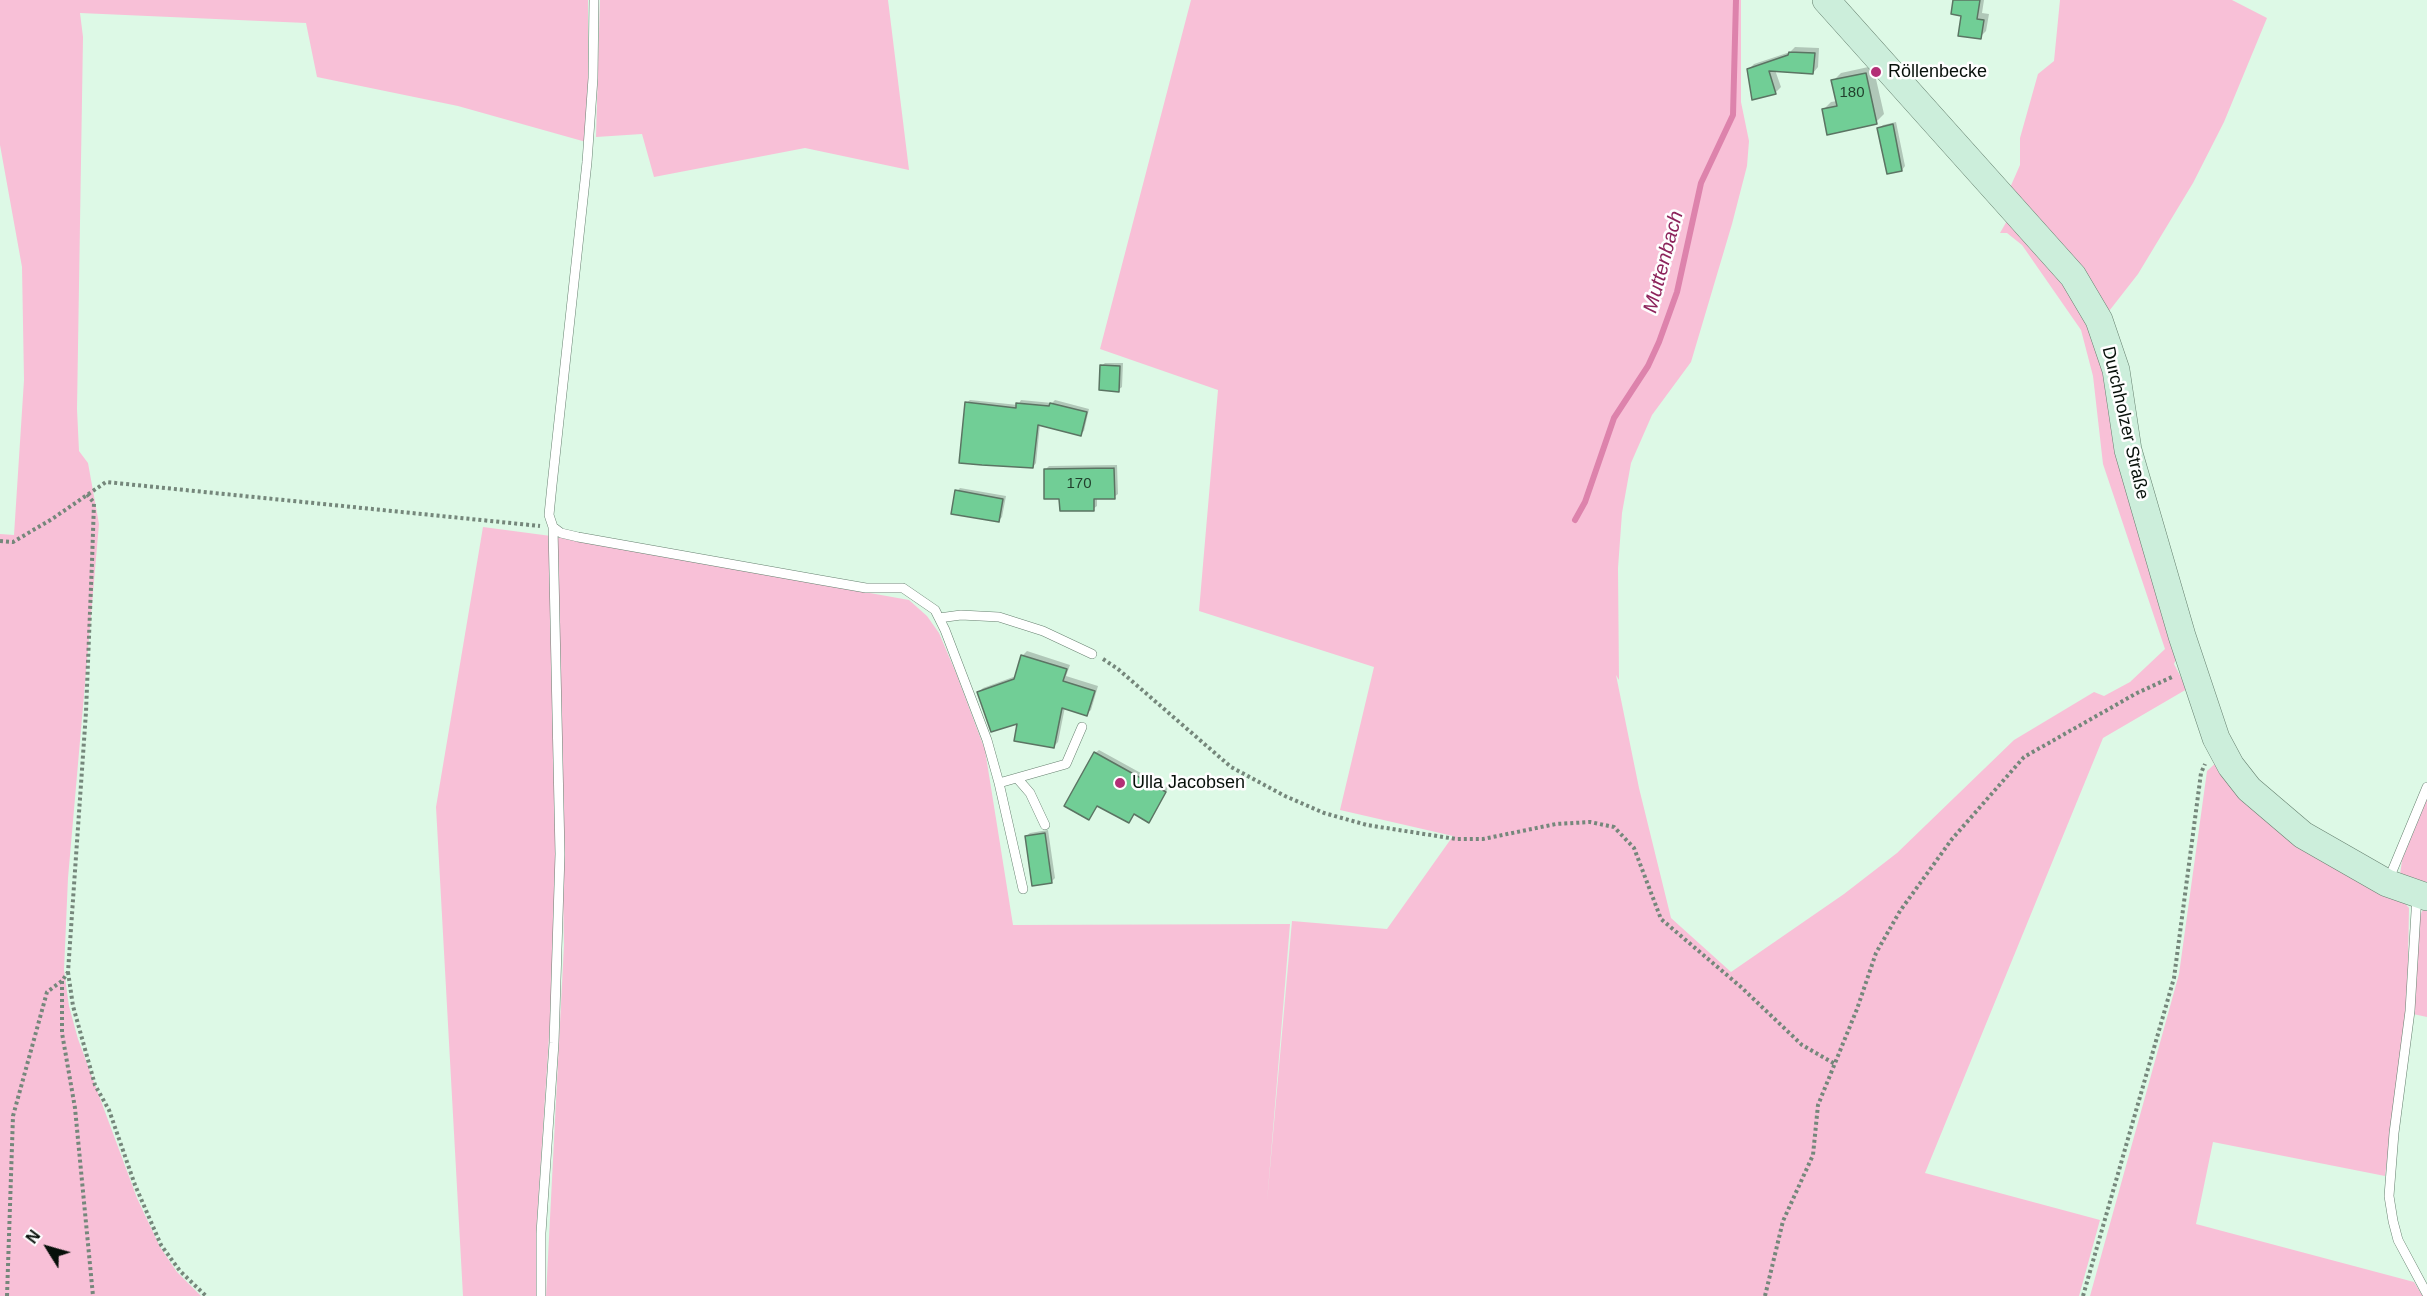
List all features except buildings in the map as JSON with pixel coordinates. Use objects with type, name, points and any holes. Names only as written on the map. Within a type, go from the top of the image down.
[{"type":"main road","name":"Durchholzer Straße","points":[[1826,0],[2073,276],[2099,321],[2116,370],[2128,450],[2192,668],[2216,738],[2231,766],[2249,789],[2303,835],[2387,883],[2422,896]]},
{"type":"lane","points":[[541,1296],[541,1233],[554,1044],[560,866],[553,527],[549,515],[587,162],[593,78],[594,0]]},
{"type":"lane","points":[[553,527],[561,533],[578,537],[820,580],[866,588],[903,588],[935,610],[987,740],[1023,889]]},
{"type":"lane","points":[[939,618],[961,615],[999,617],[1043,631],[1092,654]]},
{"type":"lane","points":[[999,783],[1066,764],[1082,727]]},
{"type":"lane","points":[[1017,778],[1030,793],[1045,825]]},
{"type":"lane","points":[[2387,883],[2427,787]]},
{"type":"lane","points":[[2422,896],[2394,1133],[2389,1196],[2392,1221],[2398,1240],[2427,1294]]},
{"type":"path","points":[[0,542],[14,542],[106,482],[553,527]]},
{"type":"path","points":[[87,494],[94,503],[86,712],[68,972],[73,1006],[95,1085],[109,1110],[135,1185],[161,1245],[180,1271],[206,1296]]},
{"type":"path","points":[[1092,654],[1118,669],[1231,767],[1285,796],[1324,813],[1367,825],[1456,838],[1483,839],[1590,822],[1614,827],[1634,848],[1661,919],[1741,987],[1802,1045],[1835,1064]]},
{"type":"path","points":[[1765,1296],[1784,1221],[1813,1155],[1818,1105],[1876,953],[1900,911],[1952,839],[2024,757],[2137,693],[2192,668]]},
{"type":"path","points":[[2083,1296],[2174,978],[2201,774],[2216,738]]},
{"type":"path","points":[[7,1296],[13,1116],[47,992],[62,981],[68,972]]},
{"type":"path","points":[[62,981],[62,1033],[75,1108],[93,1296]]},
{"type":"shaded area","points":[[0,0],[588,0],[586,142],[458,106],[317,77],[306,23],[80,13],[83,37],[77,409],[79,451],[88,463],[99,524],[68,878],[64,970],[69,1006],[78,1039],[137,1198],[160,1247],[177,1272],[201,1296],[0,1296],[0,534],[14,535],[24,380],[22,267],[0,145]]},
{"type":"shaded area","points":[[600,0],[888,0],[909,170],[805,148],[654,177],[642,134],[596,137]]},
{"type":"shaded area","points":[[1191,0],[1741,0],[1741,102],[1749,141],[1747,166],[1691,362],[1652,415],[1631,463],[1622,513],[1618,568],[1619,680],[1616,675],[1639,788],[1671,918],[1731,972],[1844,894],[1897,853],[2014,740],[2094,692],[2104,696],[2130,682],[2165,649],[2103,464],[2093,376],[2081,330],[2022,245],[2007,233],[2000,233],[2008,219],[2067,284],[2094,332],[2176,659],[2174,664],[2187,689],[2103,738],[1925,1173],[2100,1220],[2079,1296],[546,1296],[564,945],[556,537],[909,600],[927,616],[939,633],[985,750],[1013,925],[1290,924],[1267,1202],[1292,921],[1387,929],[1453,836],[1340,810],[1374,667],[1199,611],[1218,390],[1100,349]]},
{"type":"shaded area","points":[[2060,0],[2232,0],[2267,18],[2224,122],[2193,183],[2138,274],[2106,315],[2009,190],[2020,165],[2020,138],[2038,74],[2054,61]]},
{"type":"shaded area","points":[[483,527],[551,536],[555,946],[536,1234],[537,1296],[463,1296],[436,807]]},
{"type":"shaded area","points":[[2219,760],[2402,900],[2409,908],[2407,1013],[2385,1176],[2213,1142],[2196,1224],[2414,1282],[2422,1295],[2427,1296],[2090,1296],[2179,974],[2207,771]]},
{"type":"shaded area","points":[[2427,799],[2427,885],[2400,875],[2402,860]]},
{"type":"shaded area","points":[[2427,908],[2427,1017],[2413,1014],[2418,922],[2422,911]]},
{"type":"waterway","name":"Muttenbach","points":[[1575,520],[1585,502],[1614,418],[1648,366],[1659,342],[1677,292],[1701,183],[1733,115],[1736,0]]},
{"type":"place","name":"Röllenbecke","points":[[1876,72]]},
{"type":"place","name":"Ulla Jacobsen","points":[[1120,783]]}]
